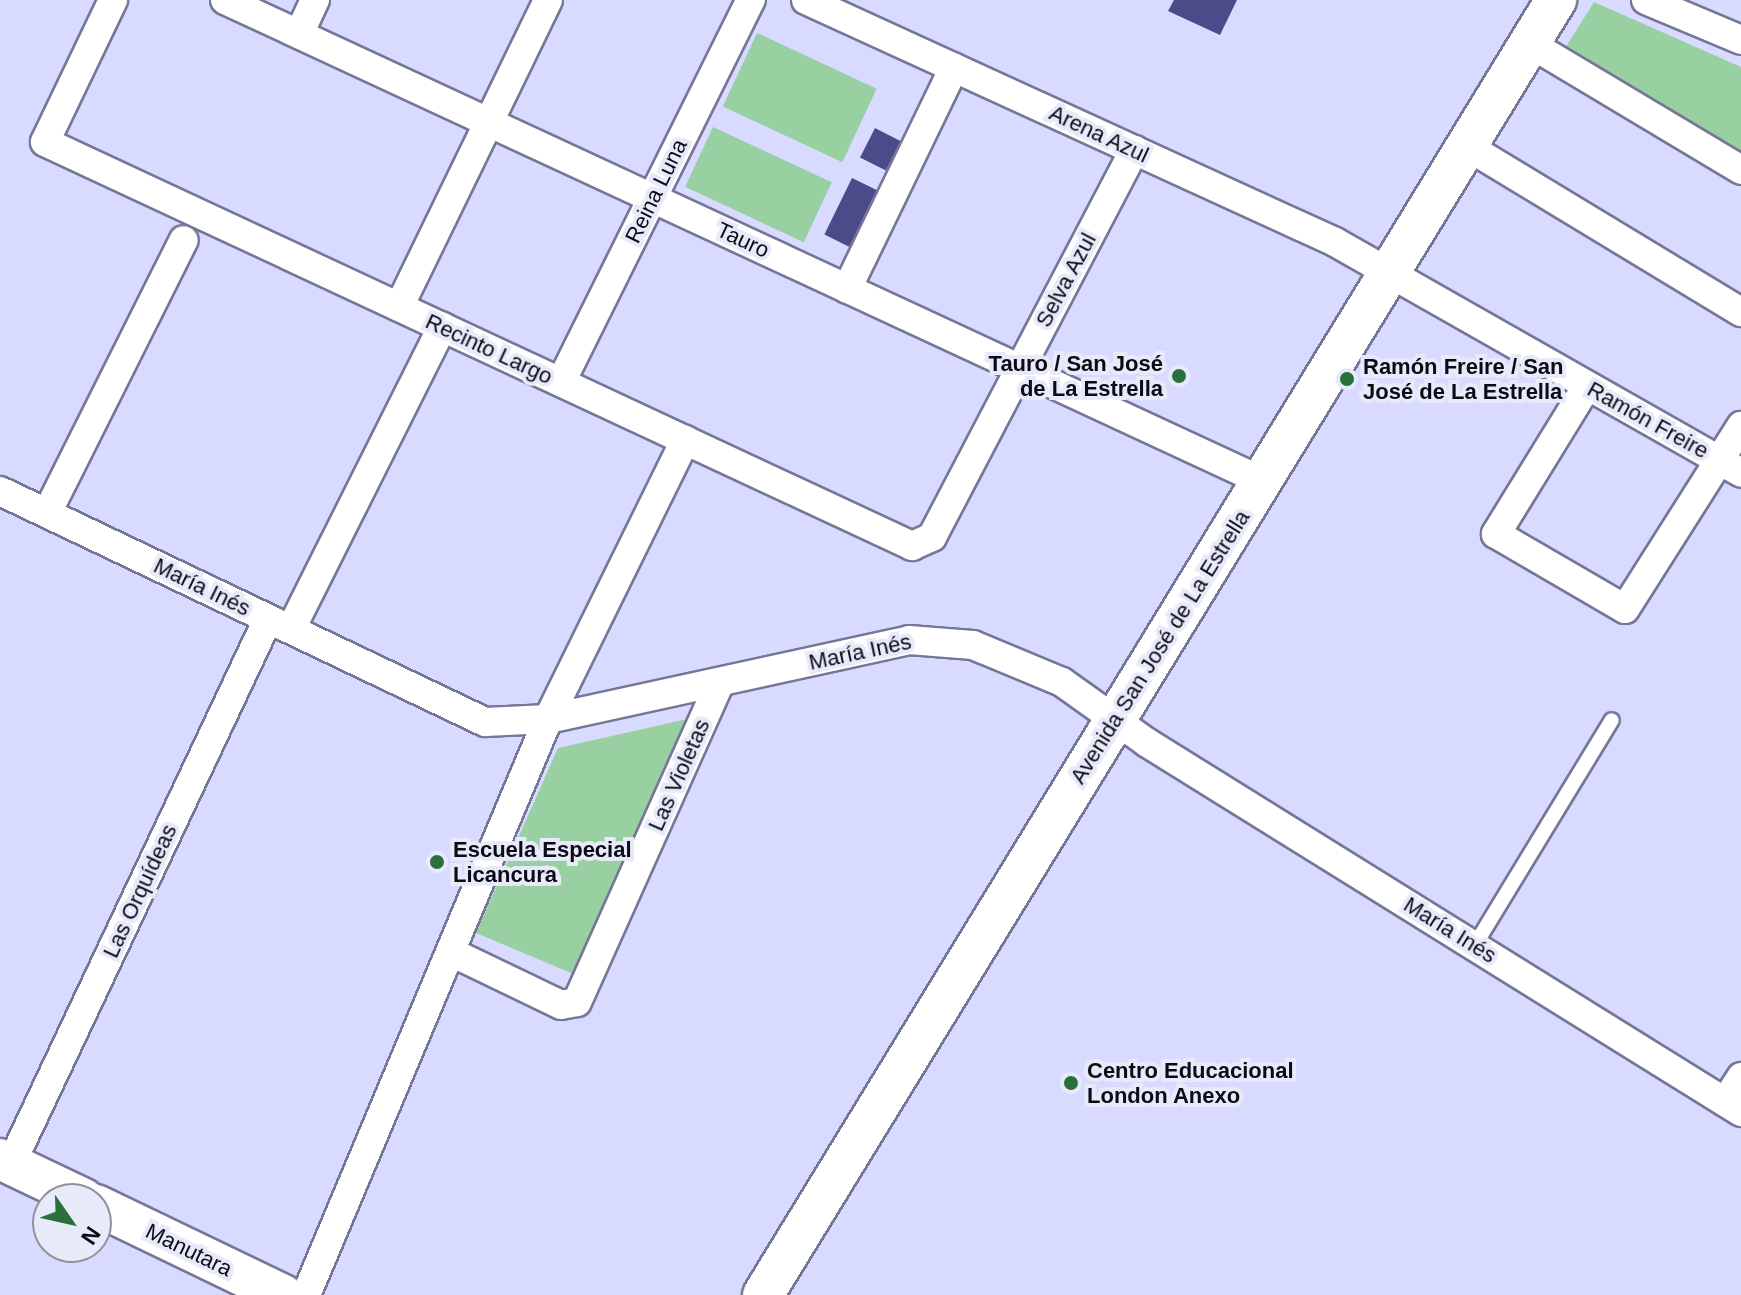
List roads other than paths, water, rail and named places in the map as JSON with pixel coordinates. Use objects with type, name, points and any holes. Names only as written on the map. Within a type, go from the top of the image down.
[{"type":"main road","name":"Avenida San José de La Estrella","points":[[734,1295],[1105,712],[1250,476],[1376,268],[1524,0]]},
{"type":"main road","name":"Avenida San José de La Estrella","points":[[1376,268],[1465,145],[1556,0]]},
{"type":"main road","name":"Avenida San José de La Estrella","points":[[763,1295],[1105,712]]},
{"type":"main road","points":[[5,1161],[51,1183]]},
{"type":"main road","name":"Manutara","points":[[112,1213],[283,1295]]},
{"type":"street","name":"Recinto Largo","points":[[113,0],[45,142],[912,546],[932,537]]},
{"type":"street","name":"Tauro","points":[[225,0],[1250,476]]},
{"type":"street","points":[[299,34],[315,0]]},
{"type":"street","points":[[399,307],[548,0]]},
{"type":"street","name":"Reina Luna","points":[[561,382],[751,0]]},
{"type":"street","name":"Arena Azul","points":[[806,0],[1335,242],[1376,268]]},
{"type":"street","points":[[1646,0],[1741,40]]},
{"type":"street","points":[[1529,43],[1741,170]]},
{"type":"street","points":[[847,289],[954,68]]},
{"type":"street","points":[[1465,145],[1741,312]]},
{"type":"street","name":"Selva Azul","points":[[932,537],[1134,150]]},
{"type":"street","points":[[47,513],[184,240]]},
{"type":"street","name":"Ramón Freire","points":[[1376,268],[1730,466]]},
{"type":"street","name":"Las Orquídeas","points":[[5,1161],[280,624],[442,327]]},
{"type":"street","points":[[1587,386],[1496,534],[1625,609],[1730,466],[1741,426]]},
{"type":"street","points":[[306,1295],[548,719],[685,440]]},
{"type":"street","name":"María Inés","points":[[0,491],[485,722],[548,719],[929,638],[996,654],[1062,682],[1733,1107]]},
{"type":"street","name":"Las Violetas","points":[[451,952],[561,1005],[577,1002],[719,684]]},
{"type":"street","points":[[1733,1107],[1741,1077]]},
{"type":"lane","points":[[1475,945],[1612,720]]},
{"type":"place","name":"Tauro / San José de La Estrella","points":[[1179,376]]},
{"type":"place","name":"Ramón Freire / San José de La Estrella","points":[[1347,379]]},
{"type":"place","name":"Escuela Especial Licancura","points":[[437,862]]},
{"type":"place","name":"Centro Educacional London Anexo","points":[[1071,1083]]}]
